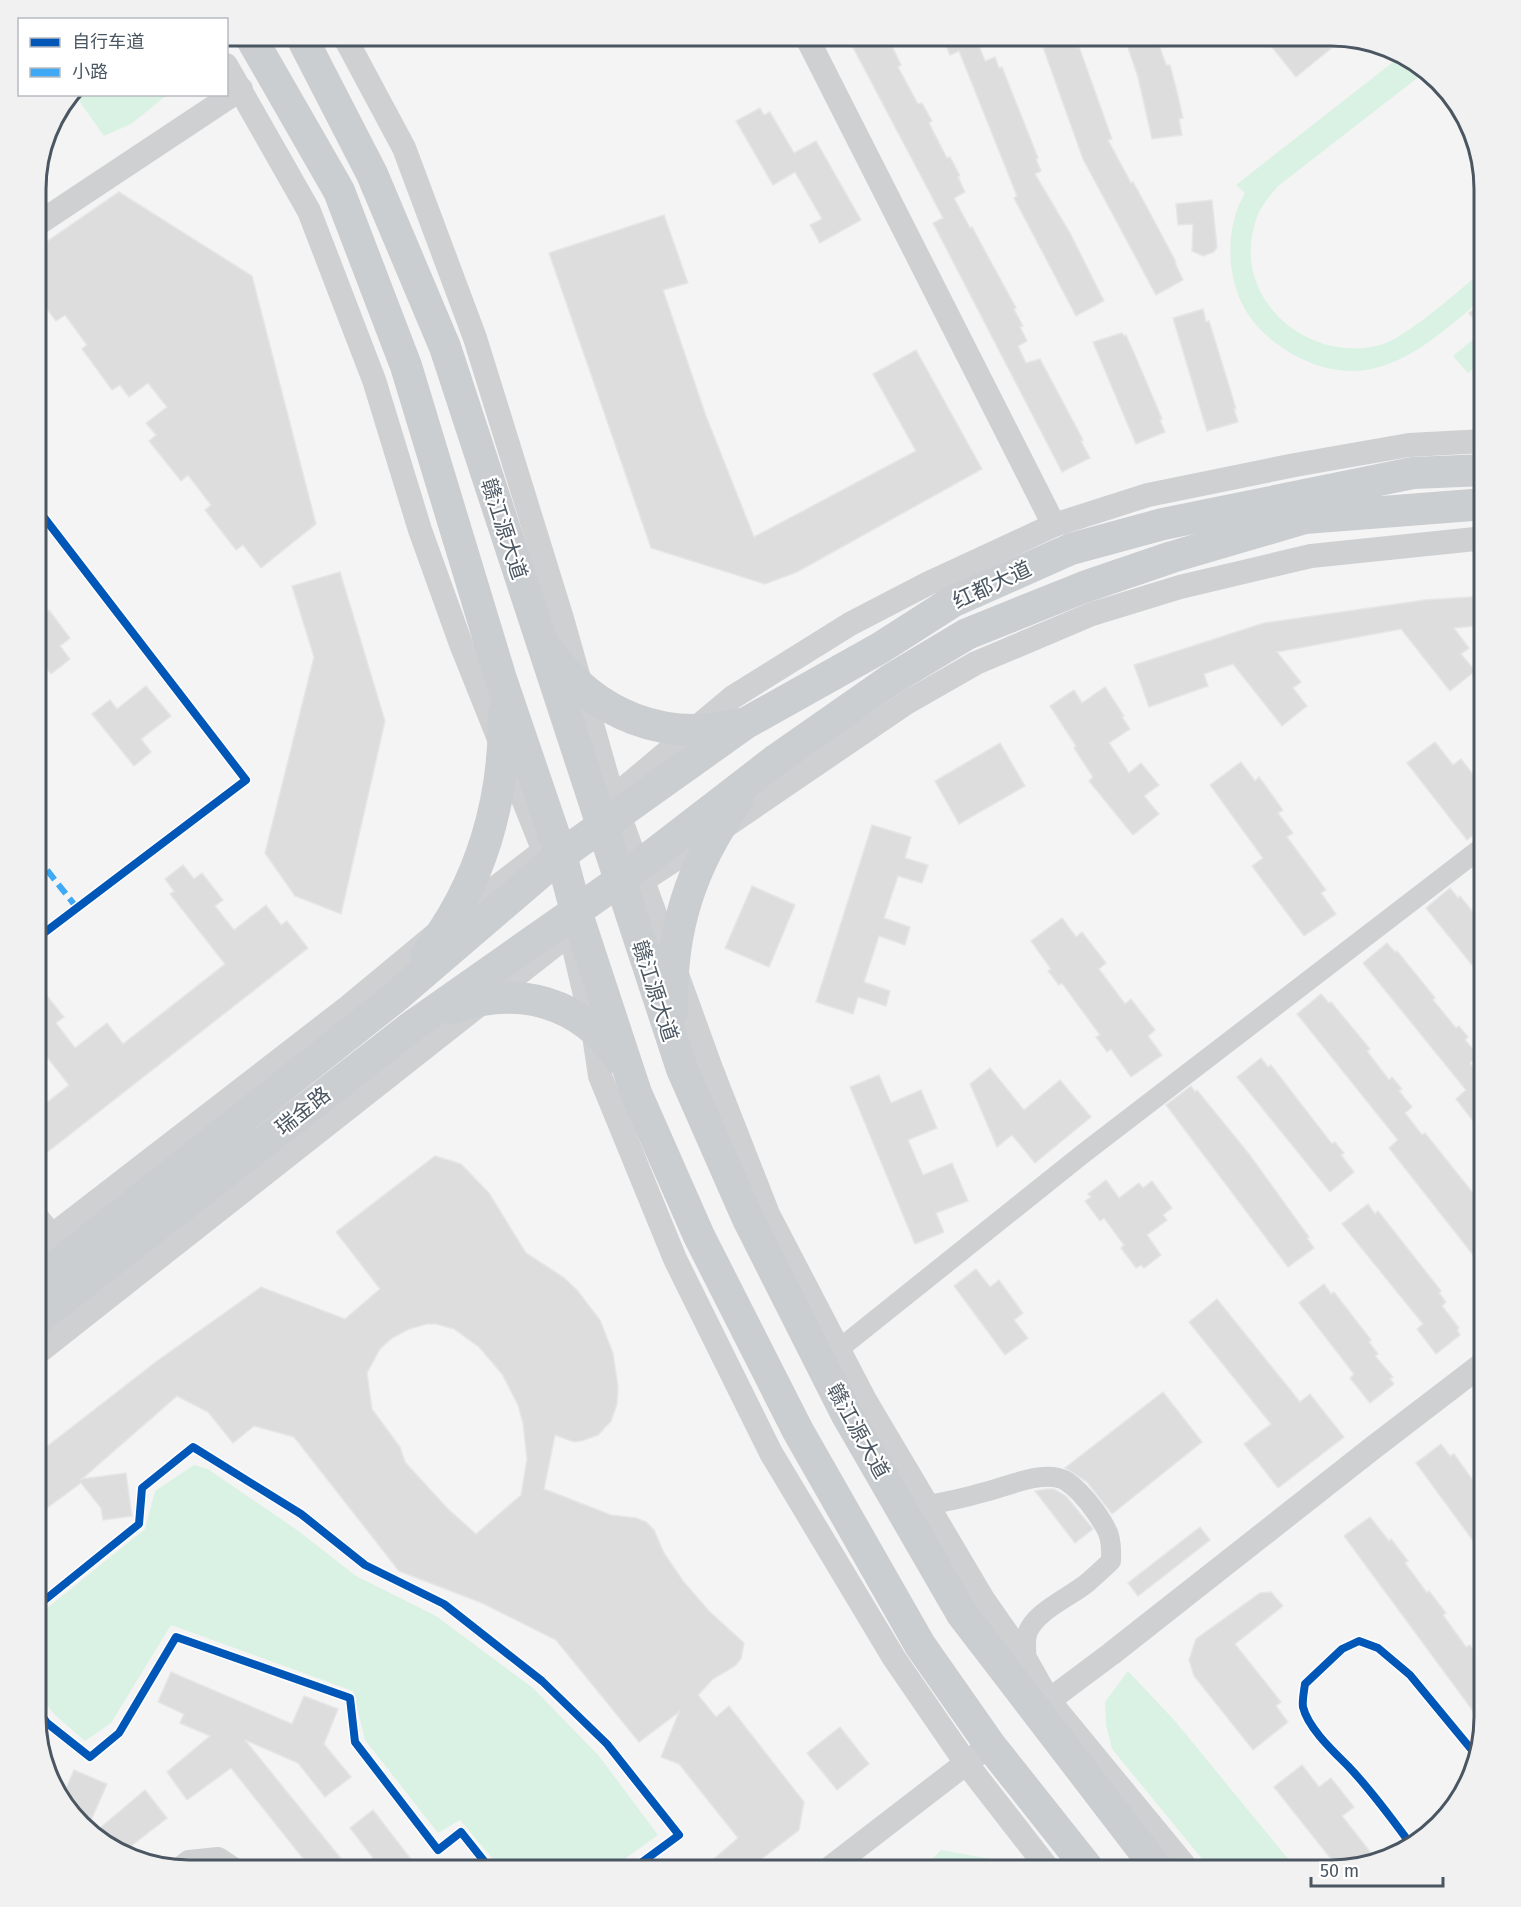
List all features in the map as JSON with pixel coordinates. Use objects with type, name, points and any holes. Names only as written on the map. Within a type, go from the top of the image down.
[{"type":"main road","points":[[256,46],[339,191],[406,366],[573,922],[638,1098]]},
{"type":"main road","name":"赣江源大道","points":[[306,46],[372,174],[445,348],[537,632],[608,813],[631,880],[684,1076],[748,1219],[847,1415],[962,1614],[1042,1706],[1151,1860]]},
{"type":"main road","name":"红都大道","points":[[552,853],[608,813],[746,723],[880,648],[952,602],[1071,549],[1163,524],[1301,492],[1413,473],[1474,470]]},
{"type":"main road","name":"红都大道","points":[[573,922],[631,880],[777,759],[890,680],[967,634],[1084,587],[1172,557],[1301,492],[1474,503]]},
{"type":"main road","points":[[537,632],[561,668],[581,688],[610,709],[630,718],[669,729],[728,728],[746,723]]},
{"type":"main road","points":[[393,999],[448,924],[468,889],[490,831],[497,801],[504,749],[501,679]]},
{"type":"main road","points":[[638,1098],[684,1076],[675,1041],[672,1012],[673,962],[678,924],[686,896],[714,834],[739,799],[777,759]]},
{"type":"main road","name":"瑞金路","points":[[46,1261],[54,1246],[393,999],[552,853]]},
{"type":"main road","name":"瑞金路","points":[[46,1312],[411,1027],[573,922]]},
{"type":"main road","points":[[411,1027],[452,1008],[485,998],[515,997],[542,1001],[573,1014],[612,1047],[622,1062],[699,1236],[798,1431],[920,1645],[978,1754],[1079,1860]]},
{"type":"street","points":[[349,46],[404,148],[475,338],[561,615],[581,688],[608,813]]},
{"type":"street","points":[[811,47],[1054,525]]},
{"type":"street","points":[[46,1232],[54,1246],[448,924],[552,853],[504,749],[461,644],[420,530],[374,380],[309,211],[228,68]]},
{"type":"street","points":[[47,218],[241,89]]},
{"type":"street","points":[[608,813],[694,730],[733,697],[850,624],[927,584],[1054,525],[1148,495],[1301,492],[1409,445],[1474,442]]},
{"type":"street","points":[[1301,492],[1311,556]]},
{"type":"street","points":[[1027,1662],[983,1599],[865,1400],[768,1214],[712,1071],[673,962],[631,880],[714,834],[906,703],[976,663],[1092,614],[1180,587],[1311,556],[1474,539]]},
{"type":"street","points":[[839,1349],[1084,1153],[1474,852]]},
{"type":"street","points":[[46,1346],[485,998],[573,922]]},
{"type":"street","points":[[573,922],[600,1076],[675,1259],[771,1453],[894,1658],[978,1754],[1043,1860]]},
{"type":"street","points":[[1042,1706],[1474,1370]]},
{"type":"street","points":[[927,1506],[1050,1476],[1065,1480],[1080,1492],[1103,1523],[1112,1542],[1111,1561],[1086,1584],[1064,1598],[1033,1624],[1028,1632],[1025,1646],[1027,1662],[1042,1706],[1179,1860]]},
{"type":"street","points":[[840,1860],[978,1754]]},
{"type":"green space","points":[[1394,61],[1419,76],[1278,186],[1265,202],[1256,220],[1251,248],[1254,274],[1264,297],[1279,318],[1300,333],[1324,344],[1350,348],[1377,346],[1389,342],[1432,313],[1474,278],[1474,306],[1432,340],[1403,358],[1371,369],[1340,370],[1324,367],[1294,355],[1280,347],[1257,326],[1239,296],[1231,261],[1231,243],[1233,225],[1245,193],[1236,185]]},
{"type":"green space","points":[[81,96],[166,96],[131,124],[104,136],[78,99]]},
{"type":"green space","points":[[1474,339],[1474,368],[1468,373],[1453,356]]},
{"type":"green space","points":[[194,1465],[208,1469],[297,1530],[356,1576],[436,1616],[533,1688],[599,1756],[658,1835],[623,1860],[494,1860],[460,1820],[438,1833],[365,1740],[353,1691],[171,1625],[111,1723],[85,1741],[54,1714],[46,1704],[46,1609],[145,1529],[155,1491]]},
{"type":"green space","points":[[1128,1671],[1175,1721],[1289,1860],[1203,1860],[1112,1749],[1106,1725],[1105,1702]]},
{"type":"green space","points":[[941,1850],[996,1860],[932,1860]]},
{"type":"building","points":[[853,47],[892,47],[901,65],[898,67],[918,104],[922,103],[932,121],[929,123],[947,158],[950,157],[960,176],[958,177],[965,192],[954,198],[1016,308],[1014,309],[1023,326],[1020,327],[1027,341],[1018,346],[1026,363],[1040,359],[1083,440],[1081,441],[1090,458],[1062,472],[933,223],[943,218]]},
{"type":"building","points":[[946,47],[979,47],[985,61],[995,57],[999,68],[1002,67],[1038,158],[1036,159],[1041,171],[1035,174],[1070,233],[1104,301],[1076,316],[1014,198],[1017,196],[959,51],[950,55]]},
{"type":"building","points":[[1043,47],[1079,47],[1112,139],[1108,140],[1150,213],[1183,280],[1156,295],[1083,159]]},
{"type":"building","points":[[1128,47],[1160,47],[1166,65],[1170,65],[1183,118],[1179,119],[1182,135],[1152,139],[1138,77]]},
{"type":"building","points":[[1272,47],[1333,47],[1296,77]]},
{"type":"building","points":[[760,108],[764,115],[770,112],[794,153],[816,141],[861,220],[820,243],[810,225],[822,219],[795,172],[773,185],[736,121]]},
{"type":"building","points":[[119,192],[252,276],[316,524],[261,568],[243,545],[236,550],[205,510],[211,505],[188,475],[181,481],[149,441],[156,435],[146,423],[167,407],[148,383],[129,397],[120,385],[112,390],[82,349],[87,345],[65,315],[56,321],[47,309],[47,241]]},
{"type":"building","points":[[1212,200],[1217,247],[1214,252],[1203,256],[1192,251],[1193,224],[1178,225],[1176,204]]},
{"type":"building","points":[[664,215],[688,283],[663,290],[706,416],[754,537],[916,451],[873,374],[916,350],[982,469],[797,572],[765,584],[651,548],[549,253]]},
{"type":"building","points":[[1203,309],[1206,322],[1209,321],[1238,422],[1207,431],[1173,318]]},
{"type":"building","points":[[1474,309],[1474,319],[1469,313]]},
{"type":"building","points":[[1122,333],[1126,335],[1140,367],[1162,419],[1160,420],[1165,432],[1136,444],[1093,342]]},
{"type":"building","points":[[340,572],[385,721],[341,914],[295,896],[265,853],[314,657],[292,586]]},
{"type":"building","points":[[1474,597],[1474,626],[1454,628],[1469,648],[1461,654],[1474,672],[1450,691],[1401,629],[1277,652],[1301,682],[1293,688],[1307,706],[1282,726],[1233,664],[1204,674],[1208,686],[1149,707],[1134,665],[1264,623],[1425,600]]},
{"type":"building","points":[[49,610],[70,638],[60,646],[70,659],[51,674],[47,669],[47,612]]},
{"type":"building","points":[[146,686],[171,716],[141,739],[151,752],[134,766],[92,714],[110,700],[117,709]]},
{"type":"building","points":[[1105,687],[1130,729],[1109,743],[1129,773],[1141,763],[1159,785],[1144,796],[1159,814],[1133,835],[1089,781],[1093,777],[1050,706],[1074,690],[1082,703]]},
{"type":"building","points":[[1435,742],[1453,765],[1461,759],[1474,776],[1474,835],[1467,840],[1407,763]]},
{"type":"building","points":[[1000,743],[1025,786],[959,824],[935,781]]},
{"type":"building","points":[[1241,762],[1255,781],[1259,777],[1283,810],[1278,813],[1293,833],[1287,837],[1326,890],[1321,893],[1336,914],[1304,936],[1252,866],[1263,858],[1210,785]]},
{"type":"building","points":[[872,825],[911,837],[905,858],[928,865],[922,883],[898,876],[884,918],[910,927],[905,945],[879,936],[864,982],[890,991],[886,1006],[858,997],[853,1014],[816,1002]]},
{"type":"building","points":[[183,865],[194,879],[202,873],[223,900],[215,906],[234,930],[266,905],[281,925],[287,921],[308,948],[46,1153],[46,1103],[69,1085],[46,1056],[46,995],[64,1017],[56,1023],[75,1048],[107,1023],[123,1044],[225,964],[170,894],[174,891],[165,879]]},
{"type":"building","points":[[752,886],[795,905],[769,967],[725,948]]},
{"type":"building","points":[[1450,888],[1458,898],[1460,896],[1474,913],[1474,967],[1426,908]]},
{"type":"building","points":[[1062,918],[1076,937],[1082,932],[1106,963],[1099,969],[1125,1004],[1131,999],[1155,1030],[1148,1036],[1162,1055],[1131,1077],[1111,1049],[1107,1052],[1096,1037],[1100,1035],[1062,983],[1059,985],[1048,971],[1051,969],[1031,941]]},
{"type":"building","points":[[1387,943],[1395,952],[1397,951],[1423,983],[1435,998],[1433,1000],[1456,1028],[1459,1026],[1468,1037],[1465,1040],[1474,1050],[1474,1060],[1470,1063],[1474,1068],[1474,1122],[1456,1099],[1466,1090],[1363,963]]},
{"type":"building","points":[[1321,994],[1329,1003],[1331,1002],[1370,1049],[1367,1051],[1389,1080],[1392,1077],[1402,1089],[1399,1091],[1412,1107],[1405,1113],[1422,1135],[1425,1133],[1474,1194],[1474,1256],[1389,1148],[1398,1140],[1297,1014]]},
{"type":"building","points":[[1261,1058],[1268,1067],[1271,1065],[1332,1144],[1335,1142],[1344,1153],[1341,1155],[1354,1172],[1330,1192],[1237,1077]]},
{"type":"building","points":[[990,1068],[1024,1110],[1060,1080],[1091,1117],[1035,1163],[1012,1135],[997,1147],[970,1084]]},
{"type":"building","points":[[879,1075],[891,1103],[921,1090],[937,1128],[908,1140],[923,1175],[952,1163],[968,1201],[936,1213],[944,1232],[915,1244],[850,1087]]},
{"type":"building","points":[[1191,1086],[1195,1092],[1197,1090],[1249,1154],[1309,1237],[1307,1238],[1314,1248],[1288,1267],[1166,1105]]},
{"type":"building","points":[[435,1156],[461,1164],[489,1193],[526,1253],[563,1277],[577,1290],[600,1320],[613,1353],[618,1387],[617,1404],[611,1421],[598,1435],[574,1442],[555,1435],[544,1489],[611,1515],[636,1518],[646,1522],[654,1530],[664,1553],[683,1581],[709,1611],[744,1643],[741,1659],[735,1666],[713,1679],[698,1695],[716,1717],[729,1706],[804,1802],[799,1830],[760,1860],[713,1860],[738,1838],[679,1764],[661,1757],[679,1712],[639,1742],[556,1640],[482,1603],[399,1571],[294,1437],[254,1426],[233,1443],[208,1412],[177,1396],[82,1479],[126,1473],[132,1516],[103,1520],[101,1508],[81,1483],[46,1509],[46,1447],[157,1361],[261,1287],[345,1319],[380,1289],[336,1232]],"holes":[[[427,1324],[454,1329],[479,1347],[502,1374],[518,1405],[523,1423],[527,1459],[521,1495],[476,1534],[447,1508],[405,1462],[400,1447],[372,1409],[367,1373],[380,1349],[392,1338],[409,1329]]]},
{"type":"building","points":[[1106,1180],[1119,1198],[1139,1183],[1143,1188],[1152,1181],[1172,1208],[1163,1215],[1167,1220],[1147,1235],[1161,1255],[1144,1268],[1141,1265],[1136,1268],[1121,1248],[1124,1245],[1104,1218],[1100,1221],[1085,1201],[1091,1197],[1088,1194]]},
{"type":"building","points":[[1368,1204],[1375,1214],[1378,1211],[1441,1291],[1439,1293],[1446,1302],[1442,1306],[1459,1328],[1457,1330],[1460,1335],[1436,1354],[1417,1329],[1423,1324],[1342,1224]]},
{"type":"building","points":[[976,1269],[990,1287],[999,1280],[1023,1313],[1014,1320],[1028,1338],[1005,1355],[954,1286]]},
{"type":"building","points":[[1324,1284],[1331,1294],[1334,1292],[1371,1340],[1369,1342],[1378,1354],[1375,1356],[1393,1377],[1390,1379],[1394,1384],[1370,1403],[1350,1378],[1354,1374],[1299,1303]]},
{"type":"building","points":[[1217,1299],[1300,1402],[1310,1394],[1344,1437],[1278,1488],[1244,1444],[1271,1424],[1189,1322]]},
{"type":"building","points":[[1163,1392],[1202,1442],[1112,1514],[1087,1482],[1065,1468]]},
{"type":"building","points":[[1441,1444],[1450,1456],[1454,1454],[1474,1482],[1474,1542],[1416,1463]]},
{"type":"building","points":[[1054,1489],[1066,1496],[1093,1529],[1075,1543],[1035,1491]]},
{"type":"building","points":[[1370,1517],[1408,1561],[1405,1563],[1427,1593],[1429,1591],[1446,1613],[1443,1615],[1466,1647],[1470,1645],[1474,1650],[1473,1711],[1344,1536]]},
{"type":"building","points":[[1200,1527],[1210,1540],[1138,1596],[1128,1583]]},
{"type":"building","points":[[1271,1592],[1283,1606],[1235,1644],[1281,1702],[1276,1706],[1288,1722],[1253,1750],[1194,1676],[1189,1660],[1196,1639],[1260,1593]]},
{"type":"building","points":[[171,1672],[292,1724],[304,1696],[338,1709],[324,1744],[351,1777],[325,1797],[298,1763],[245,1740],[342,1860],[304,1860],[231,1768],[187,1800],[167,1772],[210,1736],[180,1723],[184,1714],[158,1702]]},
{"type":"building","points":[[840,1727],[869,1764],[837,1790],[807,1753]]},
{"type":"building","points":[[1302,1765],[1319,1787],[1331,1778],[1354,1807],[1342,1816],[1372,1855],[1332,1860],[1274,1787]]},
{"type":"building","points":[[74,1770],[107,1784],[91,1821],[66,1789]]},
{"type":"building","points":[[145,1790],[167,1818],[130,1847],[99,1829]]},
{"type":"building","points":[[373,1810],[412,1860],[375,1860],[350,1828]]},
{"type":"marked path","points":[[47,536],[54,530]]},
{"type":"marked path","points":[[47,869],[77,908]]},
{"type":"cycle path","points":[[47,521],[246,780],[47,931]]},
{"type":"cycle path","points":[[46,1599],[139,1524],[142,1488],[193,1447],[301,1514],[365,1565],[444,1604],[542,1681],[607,1744],[679,1835],[645,1860]]},
{"type":"cycle path","points":[[46,1722],[90,1757],[119,1733],[176,1637],[350,1698],[355,1742],[438,1850],[461,1832],[483,1860]]},
{"type":"cycle path","points":[[1407,1839],[1382,1805],[1310,1723],[1303,1707],[1305,1684],[1342,1649],[1359,1641],[1378,1648],[1410,1675],[1471,1749]]}]
